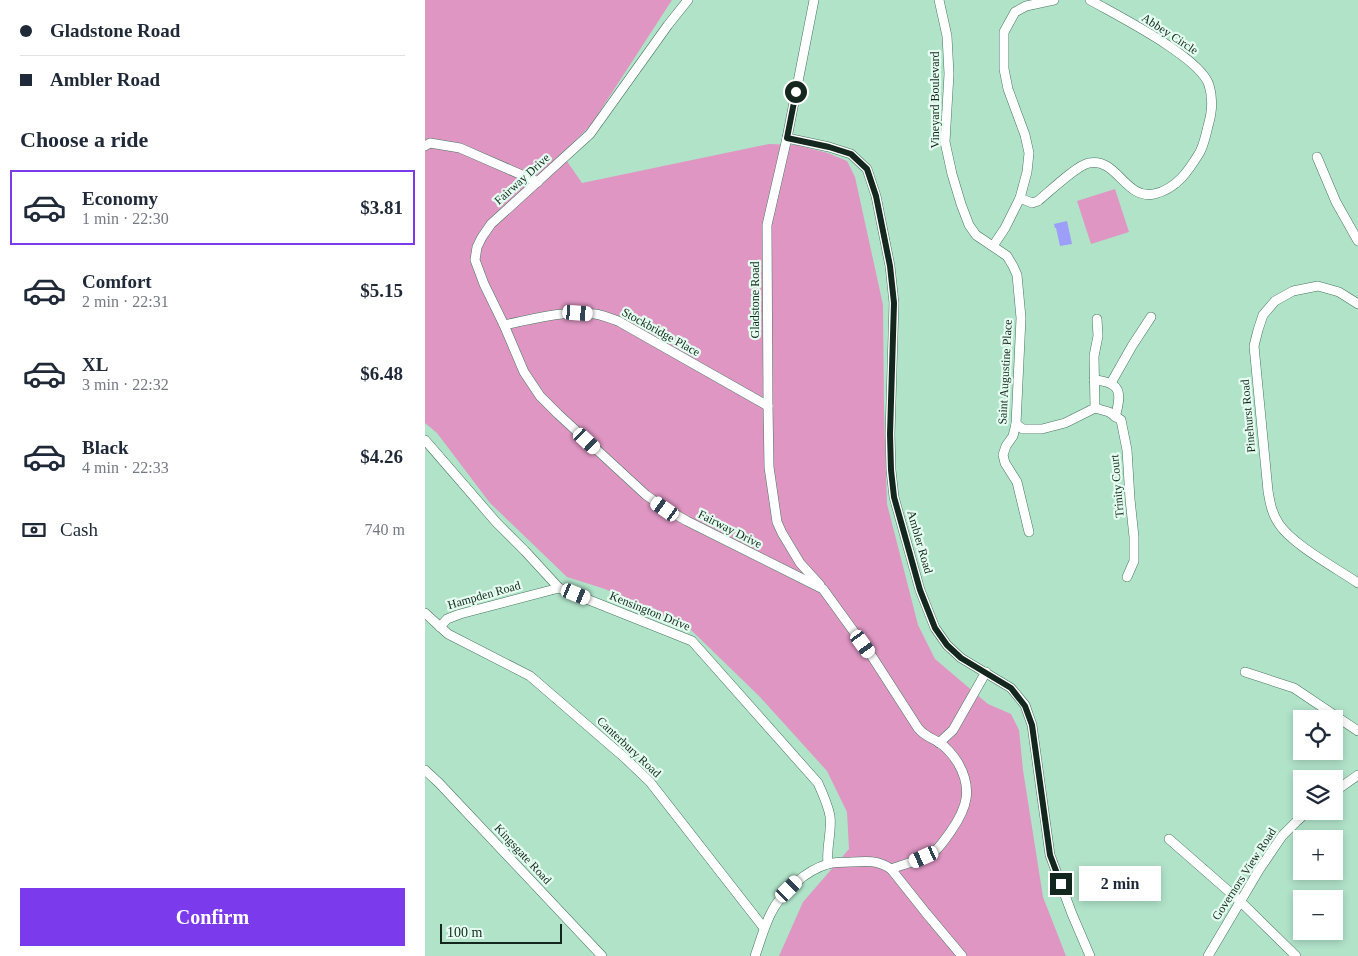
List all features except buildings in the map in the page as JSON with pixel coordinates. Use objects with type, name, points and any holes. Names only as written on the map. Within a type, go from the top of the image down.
[{"type":"street","name":"Fairway Drive","points":[[688,0],[590,134],[491,224],[477,247],[475,260],[478,272],[524,372],[540,396],[646,495],[665,509],[823,589],[873,658],[918,728],[950,752],[958,764],[967,790],[966,803],[961,816],[934,852],[891,868]]},
{"type":"street","name":"Gladstone Road","points":[[814,0],[787,138],[767,225],[768,406],[769,467],[777,522],[801,563],[823,589]]},
{"type":"street","name":"Vineyard Boulevard","points":[[939,0],[947,36],[949,74],[945,142],[952,174],[969,225],[976,234],[993,246]]},
{"type":"street","points":[[993,246],[1005,228],[1020,198],[1027,172],[1029,153],[1025,135],[1008,89],[1004,68],[1004,32],[1015,12],[1026,6],[1054,0]]},
{"type":"street","name":"Abbey Circle","points":[[1020,198],[1032,203],[1038,202],[1078,169],[1089,163],[1102,163],[1134,191],[1142,194],[1154,194],[1173,186],[1188,171],[1202,148],[1211,116],[1209,84],[1203,74],[1171,47],[1090,0]]},
{"type":"street","name":"Ambler Road","points":[[787,138],[851,154],[867,169],[876,196],[890,266],[894,303],[890,434],[894,497],[920,590],[935,628],[947,645],[961,658],[1011,688],[1025,706],[1032,725],[1050,855],[1090,956]]},
{"type":"street","points":[[425,146],[430,143],[461,148],[538,182]]},
{"type":"street","points":[[1317,157],[1336,202],[1358,242]]},
{"type":"street","name":"Saint Augustine Place","points":[[993,246],[1007,256],[1017,275],[1019,288],[1021,318],[1016,424],[1013,436],[1006,446],[1003,455],[1005,463],[1017,482],[1029,532]]},
{"type":"street","name":"Pinehurst Road","points":[[1358,304],[1339,292],[1318,286],[1293,291],[1275,302],[1263,315],[1254,346],[1270,506],[1279,524],[1291,537],[1358,582]]},
{"type":"street","name":"Stockbridge Place","points":[[504,325],[554,314],[597,314],[618,321],[768,406]]},
{"type":"street","points":[[1111,383],[1151,317]]},
{"type":"street","points":[[1095,408],[1094,356],[1098,336],[1097,319]]},
{"type":"street","points":[[1016,424],[1023,429],[1042,429],[1065,423],[1095,408],[1109,412],[1115,417],[1120,395],[1118,389],[1105,380],[1094,380]]},
{"type":"street","name":"Trinity Court","points":[[1115,417],[1121,420],[1127,450],[1134,537],[1134,561],[1127,577]]},
{"type":"street","name":"Kensington Drive","points":[[425,440],[496,522],[559,588],[692,642],[818,783],[826,800],[830,817],[828,864]]},
{"type":"street","name":"Hampden Road","points":[[425,613],[440,627],[447,618],[559,588]]},
{"type":"street","name":"Canterbury Road","points":[[440,627],[455,638],[530,676],[625,758],[650,782],[764,928]]},
{"type":"street","points":[[939,742],[953,730],[986,672]]},
{"type":"street","points":[[1245,672],[1294,688],[1358,731]]},
{"type":"street","name":"Kingsgate Road","points":[[425,770],[602,956]]},
{"type":"street","points":[[1343,786],[1358,775]]},
{"type":"street","name":"Governors View Road","points":[[1208,956],[1259,870],[1282,836],[1297,820]]},
{"type":"street","points":[[1169,839],[1241,902],[1297,956]]},
{"type":"street","points":[[755,956],[771,911],[797,882],[818,868],[828,864],[867,861],[879,862],[891,868],[962,956]]},
{"type":"shaded area","points":[[425,0],[672,0],[591,125],[562,154],[582,183],[769,144],[796,145],[828,153],[847,161],[855,177],[883,305],[887,504],[918,625],[935,659],[988,704],[1011,714],[1019,730],[1023,770],[1043,897],[1066,956],[779,956],[803,902],[849,849],[847,812],[827,771],[759,696],[690,629],[605,589],[567,577],[490,503],[437,433],[425,423]]},
{"type":"shaded area","points":[[1115,189],[1129,232],[1091,244],[1077,201]]},
{"type":"water","points":[[1067,221],[1072,244],[1060,246],[1054,224]]},
{"type":"route","points":[[796,92],[787,138],[851,154],[867,169],[876,196],[890,266],[894,303],[890,434],[894,497],[920,590],[935,628],[947,645],[961,658],[1011,688],[1025,706],[1032,725],[1050,855],[1061,884]]}]
